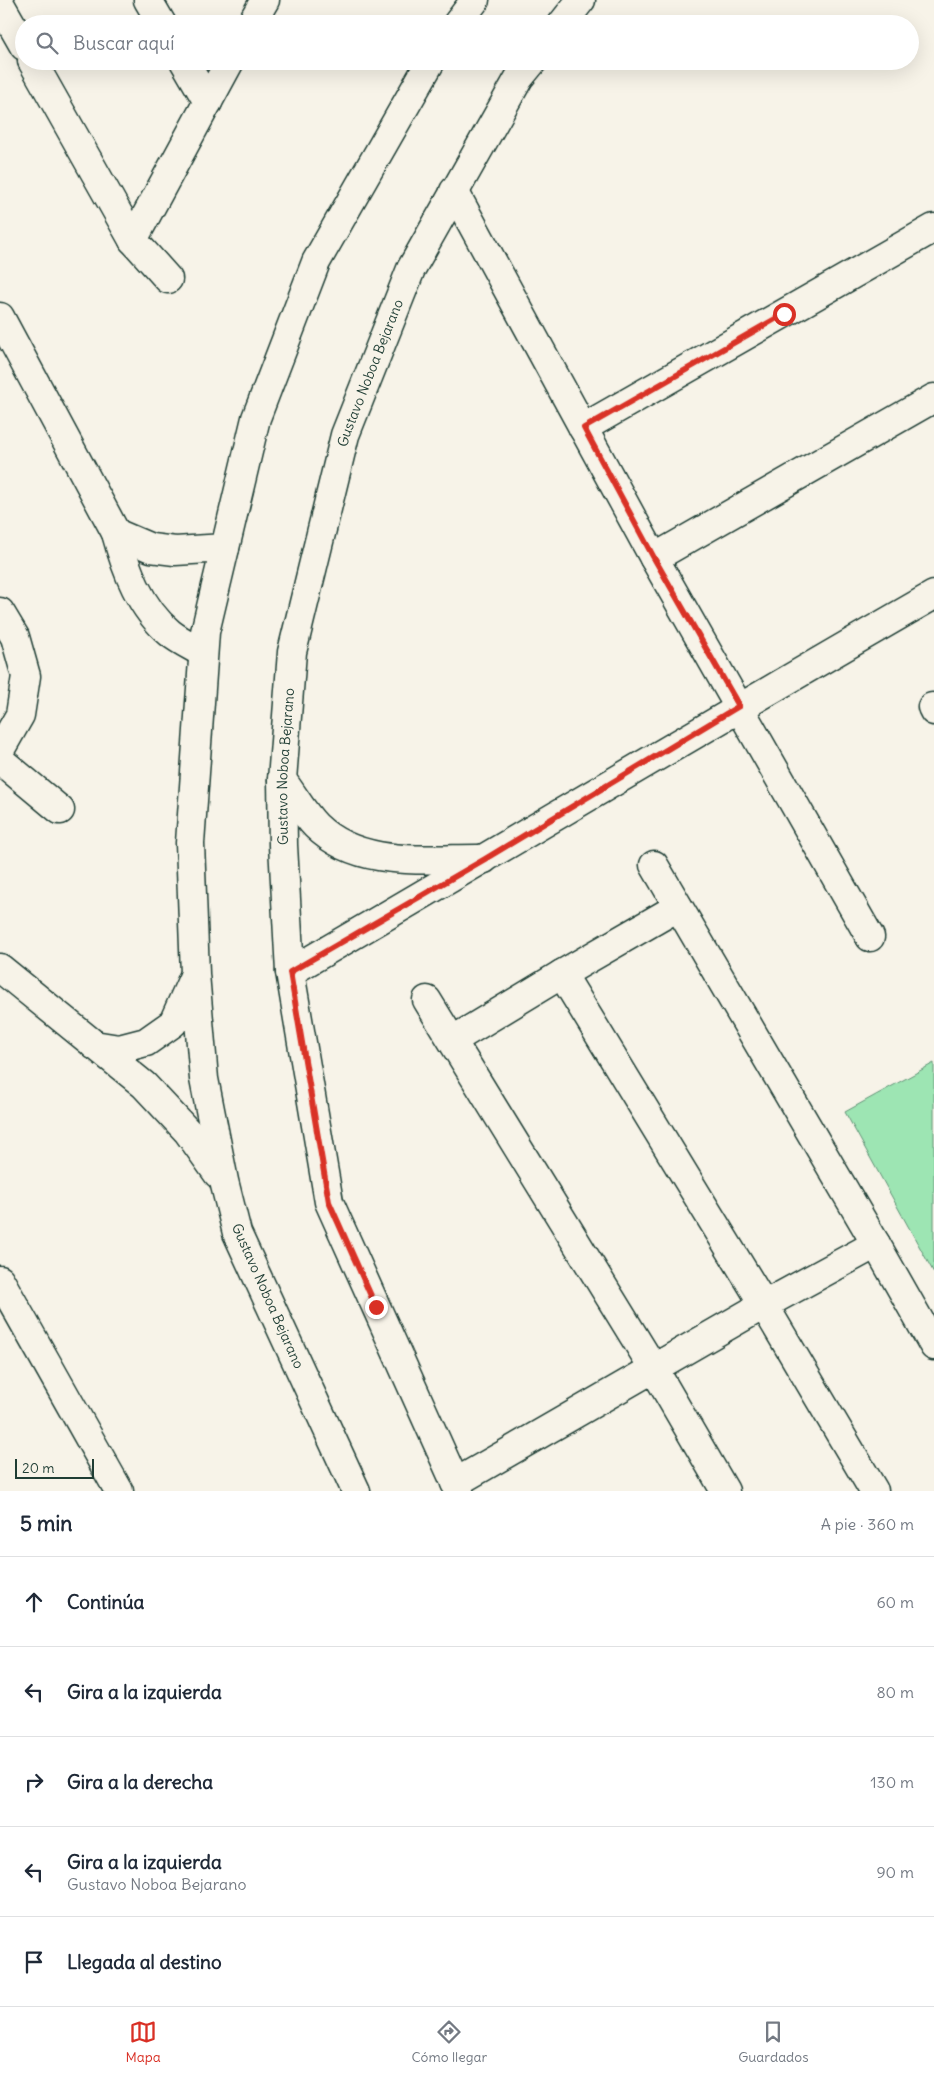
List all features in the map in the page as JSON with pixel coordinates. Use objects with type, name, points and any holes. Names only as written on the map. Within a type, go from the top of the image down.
[{"type":"street","points":[[148,0],[157,15]]},
{"type":"street","points":[[256,15],[264,0]]},
{"type":"street","points":[[464,15],[475,0]]},
{"type":"street","points":[[569,15],[581,0]]},
{"type":"street","points":[[0,4],[15,30]]},
{"type":"street","points":[[37,70],[133,240],[168,279]]},
{"type":"street","points":[[189,70],[208,102]]},
{"type":"street","points":[[133,240],[225,70]]},
{"type":"street","name":"Gustavo Noboa Bejarano","points":[[356,1491],[238,1233],[224,1181],[204,1079],[195,974],[190,843],[205,632],[256,418],[316,262],[425,70]]},
{"type":"street","name":"Gustavo Noboa Bejarano","points":[[457,1487],[329,1202],[290,972],[283,844],[282,780],[292,652],[344,435],[411,269],[454,191],[526,70]]},
{"type":"street","points":[[454,191],[654,558],[870,937]]},
{"type":"street","points":[[584,428],[934,228]]},
{"type":"street","points":[[0,317],[116,533],[125,566],[154,618],[171,634],[203,653]]},
{"type":"street","points":[[654,558],[934,398]]},
{"type":"street","points":[[116,533],[151,548],[175,551],[225,548]]},
{"type":"street","points":[[290,972],[485,859],[739,706],[934,595]]},
{"type":"street","points":[[0,612],[15,637],[26,676],[20,715],[0,750]]},
{"type":"street","points":[[0,760],[60,810]]},
{"type":"street","points":[[282,780],[316,826],[345,846],[383,858],[485,859]]},
{"type":"street","points":[[654,865],[934,1346]]},
{"type":"street","points":[[453,1040],[678,907]]},
{"type":"street","points":[[0,968],[144,1085],[188,1132],[224,1181]]},
{"type":"street","points":[[94,1045],[119,1049],[146,1042],[173,1023],[195,974]]},
{"type":"street","points":[[562,974],[764,1305],[874,1491]]},
{"type":"street","points":[[427,1000],[654,1368],[725,1491]]},
{"type":"street","points":[[457,1487],[654,1368],[876,1244]]},
{"type":"street","points":[[0,1280],[119,1491]]},
{"type":"green space","points":[[934,1063],[934,1273],[845,1112]]},
{"type":"route","points":[[376,1307],[329,1202],[290,972],[485,859],[739,706],[654,558],[584,428],[784,314]]}]
